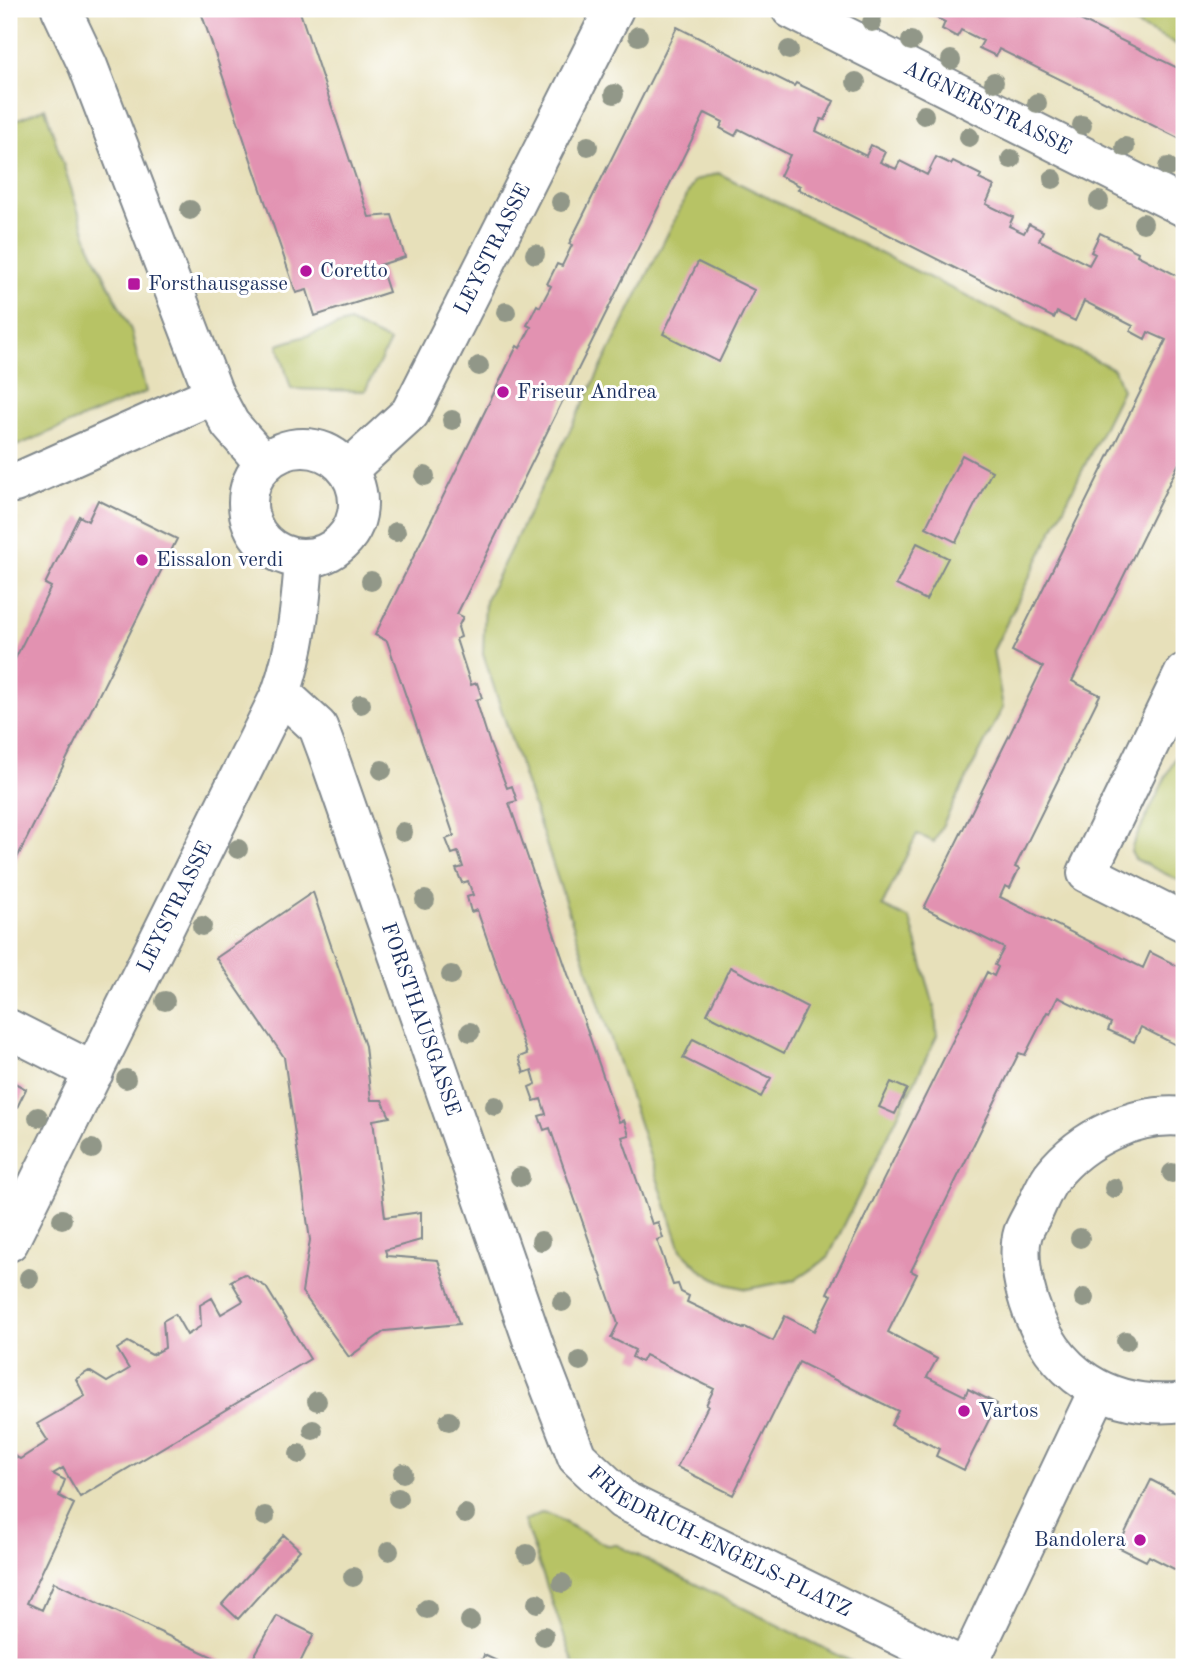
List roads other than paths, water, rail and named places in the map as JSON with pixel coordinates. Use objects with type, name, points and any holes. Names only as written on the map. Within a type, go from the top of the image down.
[{"type":"street","points":[[61,9],[88,66],[214,394],[230,424],[264,463]]},
{"type":"street","name":"LEYSTRASSE","points":[[348,470],[410,413],[614,9]]},
{"type":"street","name":"AIGNERSTRASSE","points":[[791,9],[1184,207]]},
{"type":"street","points":[[9,483],[27,478],[214,394]]},
{"type":"street","points":[[306,448],[320,450],[336,458],[348,470],[356,485],[358,516],[353,529],[334,549],[320,556],[304,559],[279,552],[259,536],[252,524],[248,499],[251,486],[264,463],[277,454],[306,448]]},
{"type":"street","name":"LEYSTRASSE","points":[[9,1242],[281,693],[292,660],[300,615],[304,559]]},
{"type":"street","points":[[1184,673],[1087,873],[1184,922]]},
{"type":"street","name":"FORSTHAUSGASSE","points":[[281,693],[318,727],[539,1359]]},
{"type":"street","points":[[9,1029],[94,1072]]},
{"type":"street","points":[[1184,1117],[1172,1116],[1127,1123],[1085,1144],[1053,1175],[1022,1235],[1022,1281],[1036,1324],[1052,1351],[1072,1373],[1098,1391],[1128,1399],[1156,1403],[1184,1402]]},
{"type":"street","name":"FRIEDRICH-ENGELS-PLATZ","points":[[539,1359],[577,1457],[623,1500],[965,1667],[1098,1391]]},
{"type":"place","name":"Coretto","points":[[306,271]]},
{"type":"place","name":"Forsthausgasse","points":[[134,284]]},
{"type":"place","name":"Friseur Andrea","points":[[503,392]]},
{"type":"place","name":"Eissalon verdi","points":[[142,560]]},
{"type":"place","name":"Vartos","points":[[964,1411]]},
{"type":"place","name":"Bandolera","points":[[1140,1540]]}]
